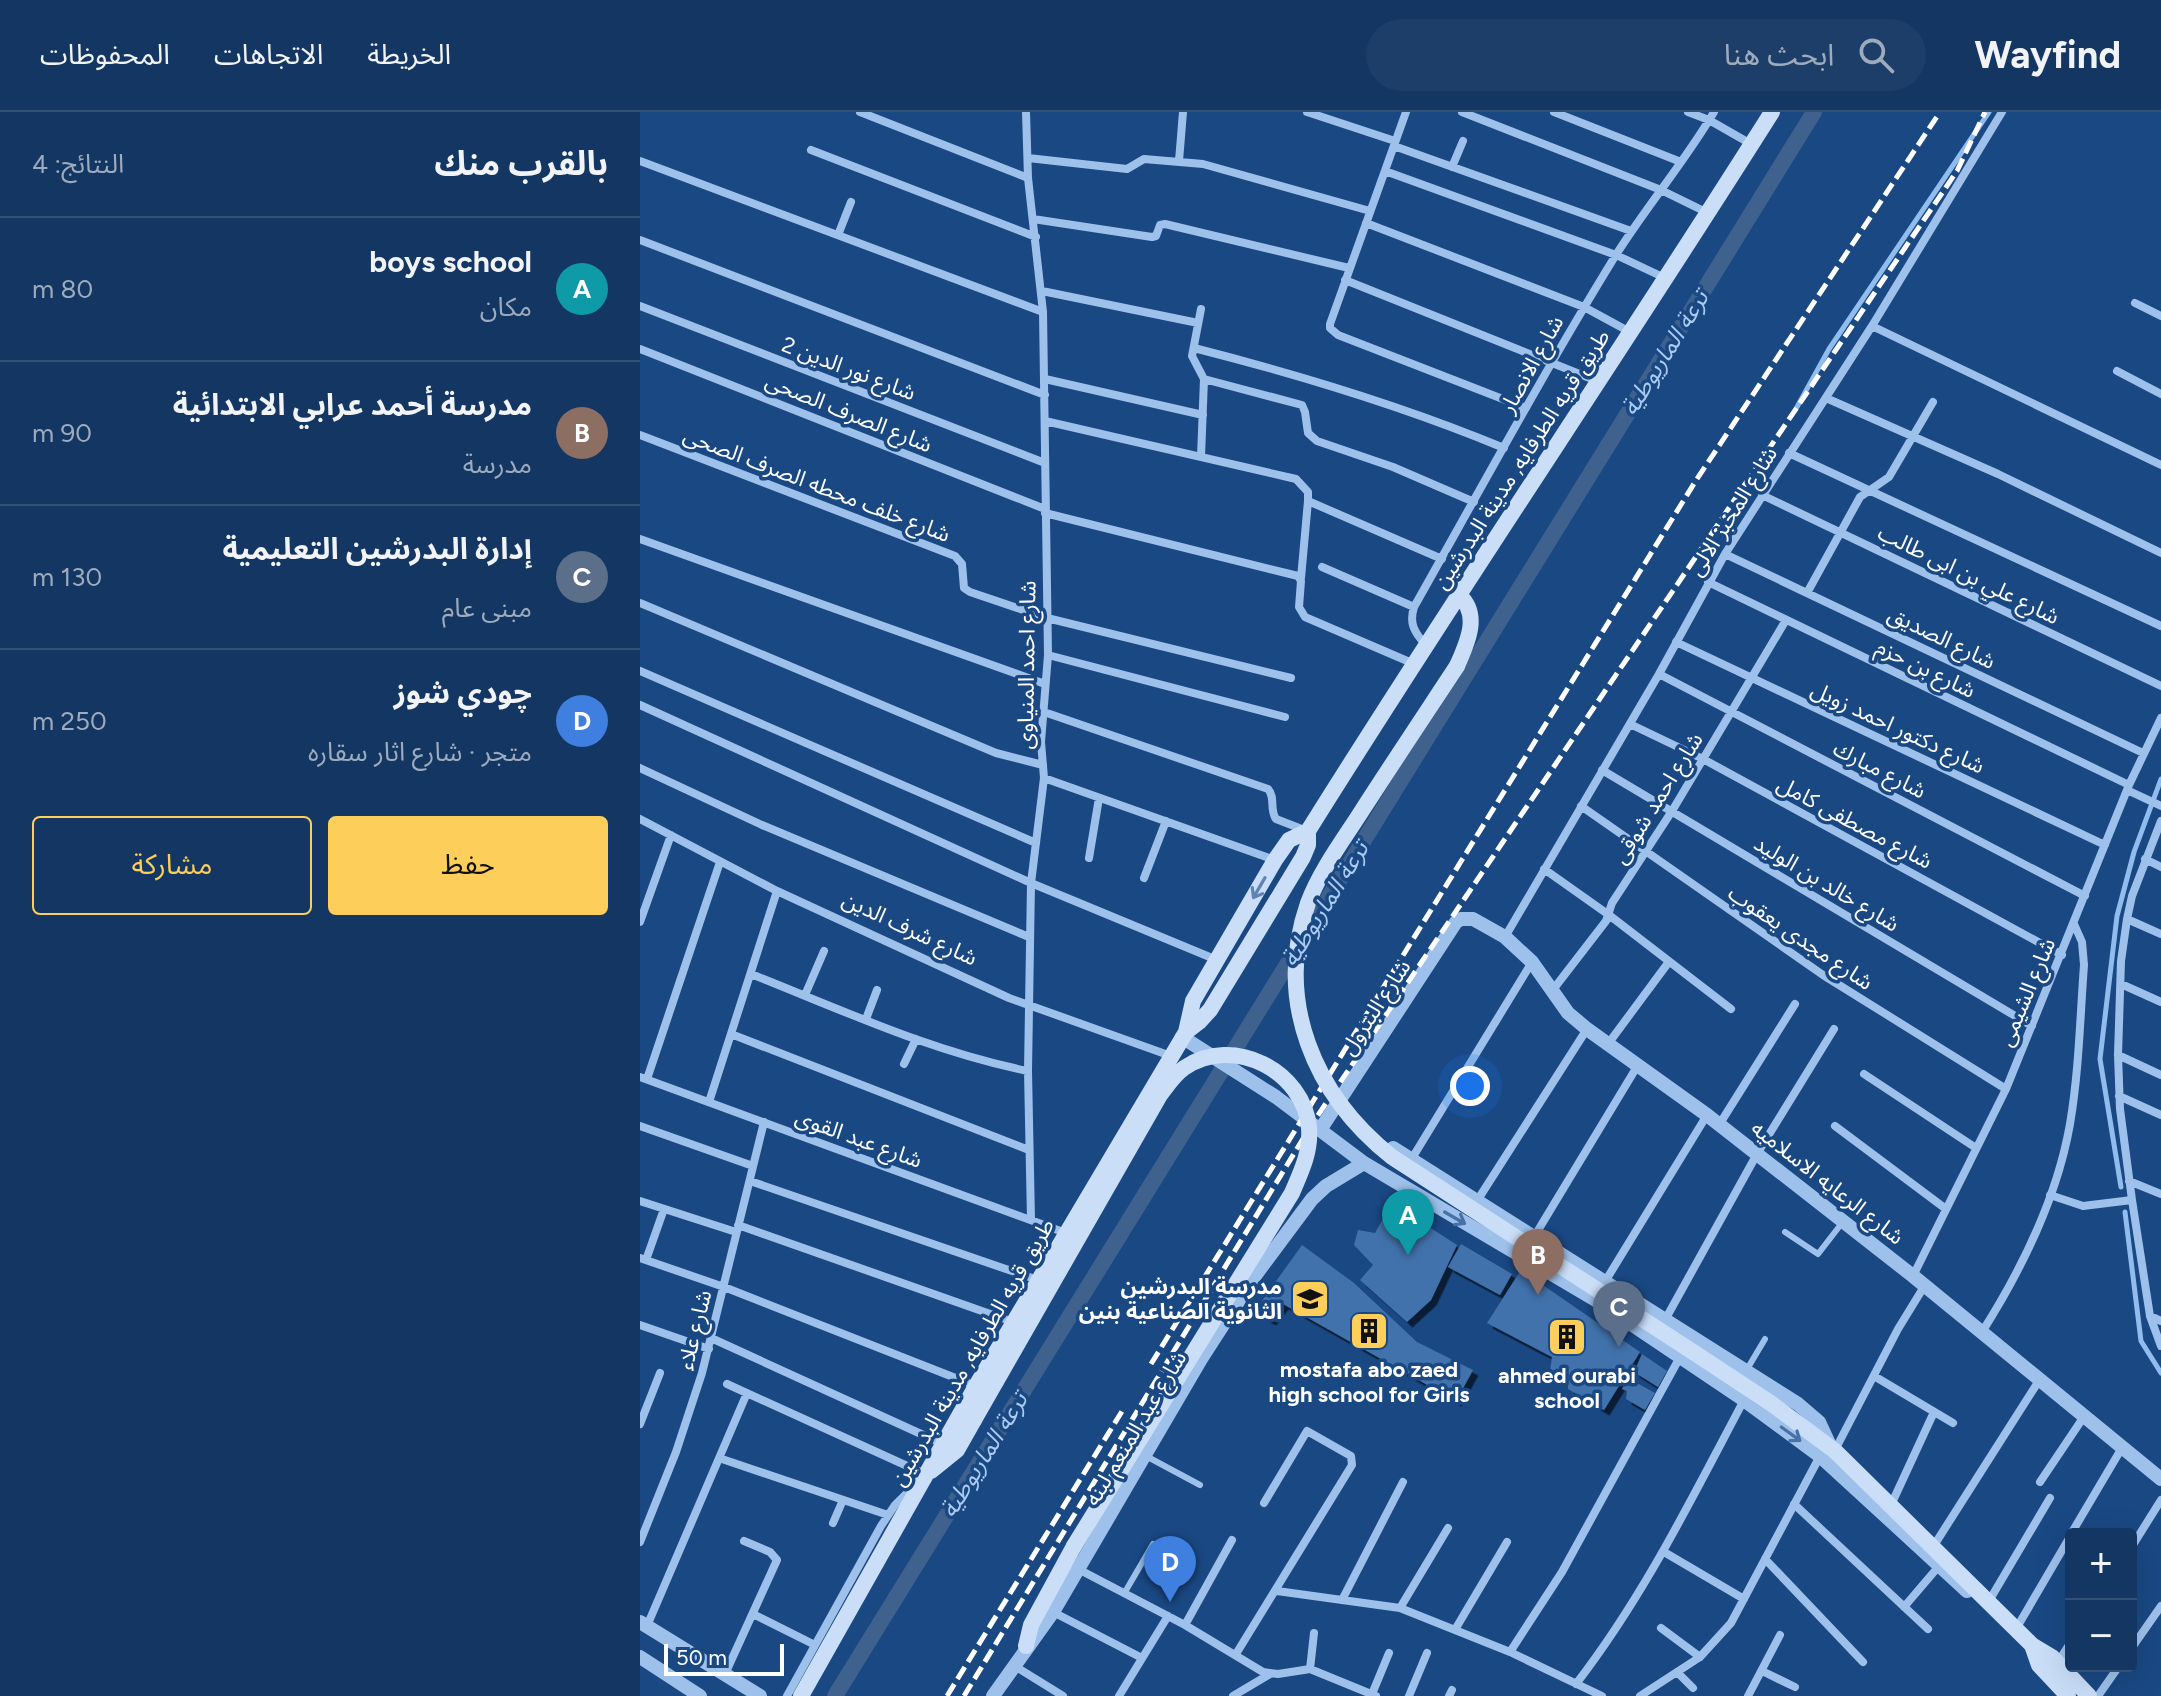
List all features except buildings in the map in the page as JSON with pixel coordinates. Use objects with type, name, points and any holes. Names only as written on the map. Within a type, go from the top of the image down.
[{"type":"main road","name":"طريق قريه الطرفايه, مدينة البدرشين","points":[[1184,1034],[1210,1010],[1306,851],[1308,831],[1412,663],[1709,213],[1772,112]]},
{"type":"main road","points":[[1459,595],[1468,603],[1471,616],[1467,642],[1457,666],[1343,839],[1308,903],[1300,935],[1296,987],[1301,1023],[1322,1079],[1344,1110],[1372,1141],[1392,1157],[1829,1451],[1891,1505],[2032,1645],[2058,1663],[2089,1696]]},
{"type":"main road","name":"طريق قريه الطرفايه, مدينة البدرشين","points":[[801,1696],[976,1386],[1184,1034],[1193,1001],[1275,860],[1289,840],[1308,831]]},
{"type":"main road","points":[[927,1474],[951,1457],[1160,1095],[1173,1079],[1184,1068],[1201,1060],[1237,1056],[1255,1059],[1285,1079],[1297,1093],[1309,1127],[1309,1146],[1303,1170],[1292,1193],[1074,1546],[1031,1625],[1026,1646]]},
{"type":"main road","points":[[2032,1645],[2039,1665],[2068,1696]]},
{"type":"street","points":[[860,112],[1028,178]]},
{"type":"street","points":[[1016,112],[1026,114]]},
{"type":"street","points":[[1179,161],[1183,112]]},
{"type":"street","points":[[1307,112],[1631,231]]},
{"type":"street","points":[[1406,112],[1330,328],[1338,335],[1526,408]]},
{"type":"street","points":[[1462,112],[1661,190],[1709,213]]},
{"type":"street","points":[[1554,112],[1681,162]]},
{"type":"street","points":[[1688,112],[1711,116],[1752,144]]},
{"type":"street","name":"شارع المخبز الالى","points":[[1505,937],[1659,674],[1708,582],[1872,326],[2002,112]]},
{"type":"street","name":"شارع احمد المنياوى","points":[[1026,114],[1028,178],[1043,312],[1048,655],[1044,778],[1031,883],[1029,937],[1031,1220]]},
{"type":"street","name":"شارع الانصار","points":[[1414,607],[1584,307],[1631,231],[1711,116]]},
{"type":"street","points":[[1452,167],[1463,141]]},
{"type":"street","points":[[811,150],[1036,237]]},
{"type":"street","points":[[1028,158],[1127,169],[1144,159],[1179,161],[1231,171],[1370,211]]},
{"type":"street","points":[[640,161],[1043,312]]},
{"type":"street","points":[[1385,171],[1616,255],[1665,278]]},
{"type":"street","points":[[838,235],[851,202]]},
{"type":"street","points":[[1033,219],[1152,237],[1156,236],[1160,225],[1165,224],[1349,268]]},
{"type":"street","points":[[1366,223],[1584,307],[1630,332]]},
{"type":"street","points":[[640,240],[1045,395]]},
{"type":"street","points":[[1345,280],[1597,381]]},
{"type":"street","points":[[1042,291],[1198,323]]},
{"type":"street","points":[[2135,303],[2161,316]]},
{"type":"street","name":"شارع نور الدين 2","points":[[640,306],[1045,463]]},
{"type":"street","points":[[1201,309],[1192,356],[1204,379],[1201,457]]},
{"type":"street","points":[[1872,326],[2161,465]]},
{"type":"street","points":[[1194,348],[1335,385],[1504,448]]},
{"type":"street","name":"شارع الصرف الصحى","points":[[640,349],[1045,511],[1301,578]]},
{"type":"street","points":[[2117,371],[2161,394]]},
{"type":"street","points":[[1045,379],[1203,415]]},
{"type":"street","points":[[1204,379],[1302,405],[1308,433],[1317,441],[1393,467],[1474,502]]},
{"type":"street","points":[[1826,398],[1998,474],[2161,553]]},
{"type":"street","points":[[1807,593],[1860,497],[1889,477],[1933,402]]},
{"type":"street","points":[[1045,421],[1296,479],[1304,485],[1308,501],[1299,607],[1305,617],[1412,663]]},
{"type":"street","name":"شارع خلف محطه الصرف الصحى","points":[[640,435],[955,556],[962,564],[963,584],[967,591],[1047,618]]},
{"type":"street","points":[[1789,453],[2161,626]]},
{"type":"street","name":"شارع علي بن ابى طالب","points":[[1762,495],[2161,686]]},
{"type":"street","points":[[1308,501],[1442,559]]},
{"type":"street","points":[[640,539],[1045,684]]},
{"type":"street","name":"شارع الصديق","points":[[1725,554],[2143,753]]},
{"type":"street","points":[[1322,567],[1414,607],[1411,622],[1415,633],[1425,644]]},
{"type":"street","name":"شارع بن حزم","points":[[1708,582],[2161,806]]},
{"type":"street","points":[[640,603],[996,753],[1043,765]]},
{"type":"street","points":[[1047,618],[1291,678]]},
{"type":"street","name":"شارع احمد شوقى","points":[[1552,991],[1609,915],[1612,903],[1672,811],[1786,620]]},
{"type":"street","name":"شارع دكتور احمد زويل","points":[[1676,642],[2105,845]]},
{"type":"street","points":[[1048,655],[1285,717]]},
{"type":"street","points":[[640,671],[1036,843]]},
{"type":"street","name":"شارع مبارك","points":[[1659,674],[2085,896]]},
{"type":"street","points":[[640,705],[1031,883],[1217,960]]},
{"type":"street","points":[[1044,712],[1268,789],[1276,819],[1308,831]]},
{"type":"street","name":"شارع الشيمى","points":[[1640,1696],[1700,1657],[1717,1642],[1744,1599],[1794,1504],[1874,1376],[1898,1329],[1946,1209],[2006,1089],[2128,788],[2161,718]]},
{"type":"street","name":"شارع مصطفى كامل","points":[[1630,724],[1703,759],[2062,955]]},
{"type":"street","points":[[640,768],[762,825],[1029,937]]},
{"type":"street","name":"شارع خالد بن الوليد","points":[[1602,770],[2032,1026]]},
{"type":"street","points":[[1044,778],[1275,860]]},
{"type":"street","points":[[1089,858],[1099,798]]},
{"type":"street","name":"شارع مجدى يعقوب","points":[[1581,806],[1823,975],[2006,1089]]},
{"type":"street","name":"شارع شرف الدين","points":[[640,819],[777,891],[1029,1007],[1171,1056]]},
{"type":"street","points":[[1144,878],[1166,821]]},
{"type":"street","points":[[2161,821],[2132,896],[2127,919],[2118,1055],[2119,1096],[2129,1181],[2150,1316],[2161,1346]]},
{"type":"street","points":[[640,922],[671,835]]},
{"type":"street","points":[[2145,859],[2161,867]]},
{"type":"street","points":[[644,1078],[720,862]]},
{"type":"street","points":[[1544,869],[1731,1009]]},
{"type":"street","points":[[709,1102],[777,891]]},
{"type":"street","name":"شارع الرعايه الاسلاميه","points":[[1473,919],[1505,937],[1532,962],[1568,1013],[1587,1029],[1707,1115],[1919,1280],[2161,1479]]},
{"type":"street","name":"شارع البترول","points":[[1320,1130],[1456,922],[1473,919]]},
{"type":"street","points":[[2127,919],[2161,934]]},
{"type":"street","points":[[1982,1332],[2021,1265],[2050,1195],[2069,1127],[2084,965],[2082,942],[2074,924]]},
{"type":"street","points":[[805,995],[824,951]]},
{"type":"street","points":[[1411,1160],[1532,962]]},
{"type":"street","points":[[1608,1044],[1668,963]]},
{"type":"street","points":[[751,974],[916,1039],[978,1060],[1028,1071]]},
{"type":"street","points":[[2121,984],[2161,1002]]},
{"type":"street","points":[[866,1019],[877,990]]},
{"type":"street","points":[[1719,1125],[1795,1004]]},
{"type":"street","points":[[1477,1201],[1587,1029]]},
{"type":"street","points":[[1665,1320],[1757,1154],[1834,1029]]},
{"type":"street","points":[[731,1034],[1029,1150]]},
{"type":"street","points":[[1184,1034],[1364,1163],[1684,1352],[1744,1400],[1829,1451],[1965,1589],[1989,1601],[2050,1498]]},
{"type":"street","points":[[904,1064],[916,1039]]},
{"type":"street","points":[[2118,1055],[2161,1075]]},
{"type":"street","points":[[1534,1237],[1638,1065]]},
{"type":"street","points":[[1864,1074],[1976,1148]]},
{"type":"street","name":"شارع عبد القوى","points":[[644,1078],[1066,1233]]},
{"type":"street","points":[[2119,1096],[2161,1115]]},
{"type":"street","points":[[1333,1111],[1798,1404],[1819,1422],[1829,1451]]},
{"type":"street","points":[[1594,1299],[1707,1115]]},
{"type":"street","name":"شارع علاء","points":[[640,1542],[680,1439],[709,1349],[764,1122]]},
{"type":"street","points":[[640,1126],[753,1166]]},
{"type":"street","points":[[1835,1126],[1946,1209]]},
{"type":"street","name":"شارع عبد المنعم لبنه","points":[[993,1696],[1026,1646],[1041,1632],[1246,1289],[1298,1215],[1326,1186],[1364,1163]]},
{"type":"street","points":[[750,1181],[1039,1280]]},
{"type":"street","points":[[2129,1181],[2161,1194]]},
{"type":"street","points":[[2050,1195],[2083,1206],[2132,1200]]},
{"type":"street","points":[[640,1201],[737,1229],[1014,1322]]},
{"type":"street","points":[[664,1209],[643,1259],[724,1287],[976,1386]]},
{"type":"street","points":[[2150,1316],[2161,1321]]},
{"type":"street","points":[[640,1325],[709,1349]]},
{"type":"street","points":[[711,1338],[944,1444]]},
{"type":"street","points":[[1510,1652],[1562,1572],[1684,1352]]},
{"type":"street","points":[[640,1424],[642,1411],[660,1373]]},
{"type":"street","points":[[1874,1376],[1953,1423]]},
{"type":"street","points":[[1933,1547],[2040,1379]]},
{"type":"street","points":[[727,1384],[927,1474],[888,1515],[787,1696]]},
{"type":"street","points":[[747,1393],[643,1624],[760,1696]]},
{"type":"street","points":[[1576,1684],[1632,1607],[1744,1400]]},
{"type":"street","points":[[1891,1505],[1934,1412]]},
{"type":"street","points":[[2040,1482],[2085,1415]]},
{"type":"street","points":[[1236,1654],[1352,1465],[1351,1456],[1307,1431],[1264,1503]]},
{"type":"street","points":[[2075,1528],[2123,1446]]},
{"type":"street","points":[[719,1458],[888,1515]]},
{"type":"street","points":[[1342,1600],[1403,1482]]},
{"type":"street","points":[[833,1523],[843,1500]]},
{"type":"street","points":[[2137,1538],[2161,1500]]},
{"type":"street","points":[[1794,1504],[1928,1629]]},
{"type":"street","points":[[1400,1608],[1448,1528]]},
{"type":"street","points":[[1185,1625],[1232,1540]]},
{"type":"street","points":[[725,1674],[777,1560],[770,1552],[744,1541]]},
{"type":"street","points":[[1456,1628],[1507,1542]]},
{"type":"street","points":[[2016,1629],[2065,1544]]},
{"type":"street","points":[[1664,1552],[1744,1599]]},
{"type":"street","points":[[1765,1559],[1863,1662]]},
{"type":"street","points":[[1904,1607],[1939,1566]]},
{"type":"street","points":[[1078,1569],[1270,1674]]},
{"type":"street","points":[[1277,1591],[1400,1608],[1456,1628],[1602,1696]]},
{"type":"street","points":[[2137,1640],[2161,1606]]},
{"type":"street","points":[[1053,1612],[1142,1658]]},
{"type":"street","points":[[753,1614],[815,1645]]},
{"type":"street","points":[[1119,1696],[1168,1616]]},
{"type":"street","points":[[1661,1628],[1700,1657]]},
{"type":"street","points":[[1310,1669],[1314,1633]]},
{"type":"street","points":[[1748,1696],[1780,1635]]},
{"type":"street","points":[[2058,1663],[2065,1652]]},
{"type":"street","points":[[1233,1696],[1270,1674],[1310,1669],[1372,1695],[1389,1653]]},
{"type":"street","points":[[1409,1696],[1427,1653]]},
{"type":"street","points":[[640,1657],[692,1694]]},
{"type":"street","points":[[1013,1665],[1063,1696]]},
{"type":"street","points":[[1762,1671],[1795,1687]]},
{"type":"street","points":[[1677,1672],[1693,1688]]},
{"type":"street","points":[[2098,1696],[2115,1672]]},
{"type":"lane","points":[[1785,1232],[1818,1254],[1843,1221]]},
{"type":"lane","points":[[1746,1371],[1765,1339]]},
{"type":"lane","points":[[1144,1455],[1200,1485]]},
{"type":"lane","points":[[1125,1592],[1153,1544]]},
{"type":"waterway","name":"ترعة الماريوطية","points":[[835,1696],[1814,112]]},
{"type":"waterway","points":[[1797,407],[1829,349],[1989,112]]},
{"type":"waterway","points":[[2121,1187],[2100,1059],[2117,916],[2134,852],[2161,779]]},
{"type":"waterway","points":[[2125,1212],[2141,1341],[2161,1373]]},
{"type":"railway","points":[[1151,1364],[1695,482],[1940,112]]},
{"type":"railway","points":[[964,1696],[1312,1124],[1957,171],[1985,112]]},
{"type":"railway","points":[[947,1696],[1124,1408]]},
{"type":"place","name":"boys school","points":[[1408,1255]]},
{"type":"place","name":"مدرسة أحمد عرابي الابتدائية","points":[[1538,1295]]},
{"type":"place","name":"مدرسة البدرشين الثانوية الصناعية بنين","points":[[1310,1299]]},
{"type":"place","name":"mostafa abo zaed high school for Girls","points":[[1369,1331]]},
{"type":"place","name":"ahmed ourabi school","points":[[1567,1337]]},
{"type":"place","name":"إدارة البدرشين التعليمية","points":[[1619,1347]]},
{"type":"place","name":"چودي شوز","points":[[1170,1602]]}]
